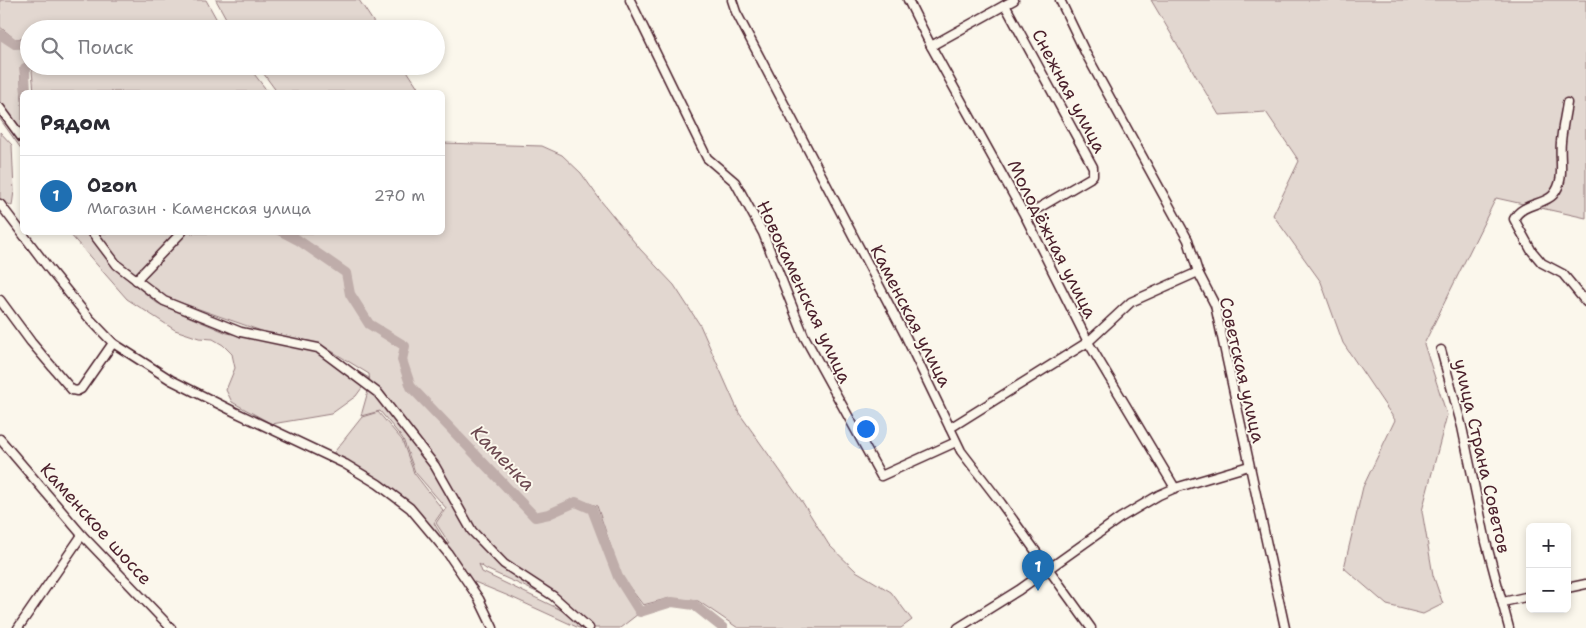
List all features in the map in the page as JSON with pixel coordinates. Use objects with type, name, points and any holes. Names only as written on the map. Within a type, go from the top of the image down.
[{"type":"street","name":"Новокаменская улица","points":[[630,0],[707,158],[735,182],[763,233],[804,336],[881,476],[956,442]]},
{"type":"street","name":"Каменская улица","points":[[732,0],[741,21],[905,335],[961,451],[1091,628]]},
{"type":"street","name":"Молодёжная улица","points":[[908,0],[931,46],[1024,216],[1088,342],[1174,488]]},
{"type":"street","points":[[931,46],[1014,0]]},
{"type":"street","name":"Советская улица","points":[[1060,0],[1086,54],[1188,240],[1198,272],[1215,305],[1285,628]]},
{"type":"street","name":"Снежная улица","points":[[1005,5],[1093,167],[1093,175],[1090,178],[1024,216]]},
{"type":"street","points":[[1567,103],[1561,143],[1562,167],[1559,186],[1552,197],[1524,208],[1514,219],[1531,250],[1542,263],[1563,274],[1586,302]]},
{"type":"street","points":[[0,108],[20,135]]},
{"type":"street","points":[[0,204],[20,230]]},
{"type":"street","points":[[24,235],[89,318],[113,343],[171,380],[345,464],[378,484],[410,508],[447,552],[480,599],[493,628]]},
{"type":"street","points":[[94,235],[117,265],[164,301],[241,332],[318,348],[378,393],[435,466],[472,531],[504,564],[553,596],[589,628]]},
{"type":"street","points":[[136,280],[179,235]]},
{"type":"street","points":[[950,428],[1088,342],[1131,302],[1198,272]]},
{"type":"street","points":[[0,300],[31,342],[72,390],[77,391],[81,389],[113,343]]},
{"type":"street","name":"улица Страна Советов","points":[[1441,350],[1462,427],[1486,542],[1509,628]]},
{"type":"street","name":"Каменское шоссе","points":[[0,439],[82,535],[168,627]]},
{"type":"street","points":[[958,628],[1019,590],[1120,518],[1159,495],[1174,488],[1249,466]]},
{"type":"street","points":[[18,628],[82,535]]},
{"type":"street","points":[[1571,587],[1586,584]]},
{"type":"street","points":[[1503,602],[1526,597]]},
{"type":"shaded area","points":[[0,0],[206,0],[217,20],[20,20],[20,39],[15,39],[0,27]]},
{"type":"shaded area","points":[[216,0],[359,0],[372,20],[227,20]]},
{"type":"shaded area","points":[[1151,0],[1586,0],[1586,218],[1496,198],[1424,344],[1447,415],[1422,511],[1433,575],[1443,604],[1423,614],[1387,605],[1344,568],[1363,487],[1395,420],[1343,343],[1321,282],[1273,215],[1299,161],[1266,112],[1219,115]]},
{"type":"shaded area","points":[[0,38],[20,48],[20,147],[0,119]]},
{"type":"shaded area","points":[[32,75],[255,75],[266,90],[34,90]]},
{"type":"shaded area","points":[[265,75],[410,75],[420,90],[276,90]]},
{"type":"shaded area","points":[[0,132],[12,145],[14,191],[12,206],[0,199]]},
{"type":"shaded area","points":[[445,143],[542,146],[562,155],[581,173],[640,249],[674,285],[700,325],[739,413],[803,503],[829,545],[856,571],[891,592],[912,620],[901,628],[738,628],[698,601],[670,598],[643,605],[621,576],[597,506],[575,498],[547,511],[536,513],[414,386],[406,361],[408,344],[371,323],[352,293],[349,272],[289,235],[445,235]]},
{"type":"shaded area","points":[[71,235],[279,235],[296,243],[343,275],[348,296],[366,325],[402,347],[399,360],[408,388],[533,519],[549,518],[575,506],[590,512],[616,581],[638,614],[620,628],[579,628],[472,581],[417,510],[374,478],[332,455],[362,417],[378,412],[402,440],[414,473],[443,510],[434,523],[446,543],[449,543],[436,523],[446,508],[415,472],[403,439],[380,411],[361,416],[370,384],[369,374],[325,347],[270,334],[155,294],[121,274],[157,303],[227,333],[324,351],[369,378],[356,396],[331,414],[272,424],[232,402],[226,390],[235,368],[232,354],[223,345],[213,339],[199,338],[175,330],[127,299]],"holes":[[[479,564],[486,569],[574,609],[580,615],[578,618],[482,572]]]},
{"type":"waterway","name":"Каменка","points":[[0,34],[15,44],[20,44]]},
{"type":"waterway","name":"Каменка","points":[[25,75],[26,90]]},
{"type":"waterway","name":"Каменка","points":[[289,235],[346,273],[350,294],[369,324],[405,346],[402,360],[411,387],[535,517],[549,514],[576,502],[592,509],[618,577],[640,612],[672,602],[694,605],[723,628]]},
{"type":"place","name":"Ozon","points":[[1038,591]]}]
